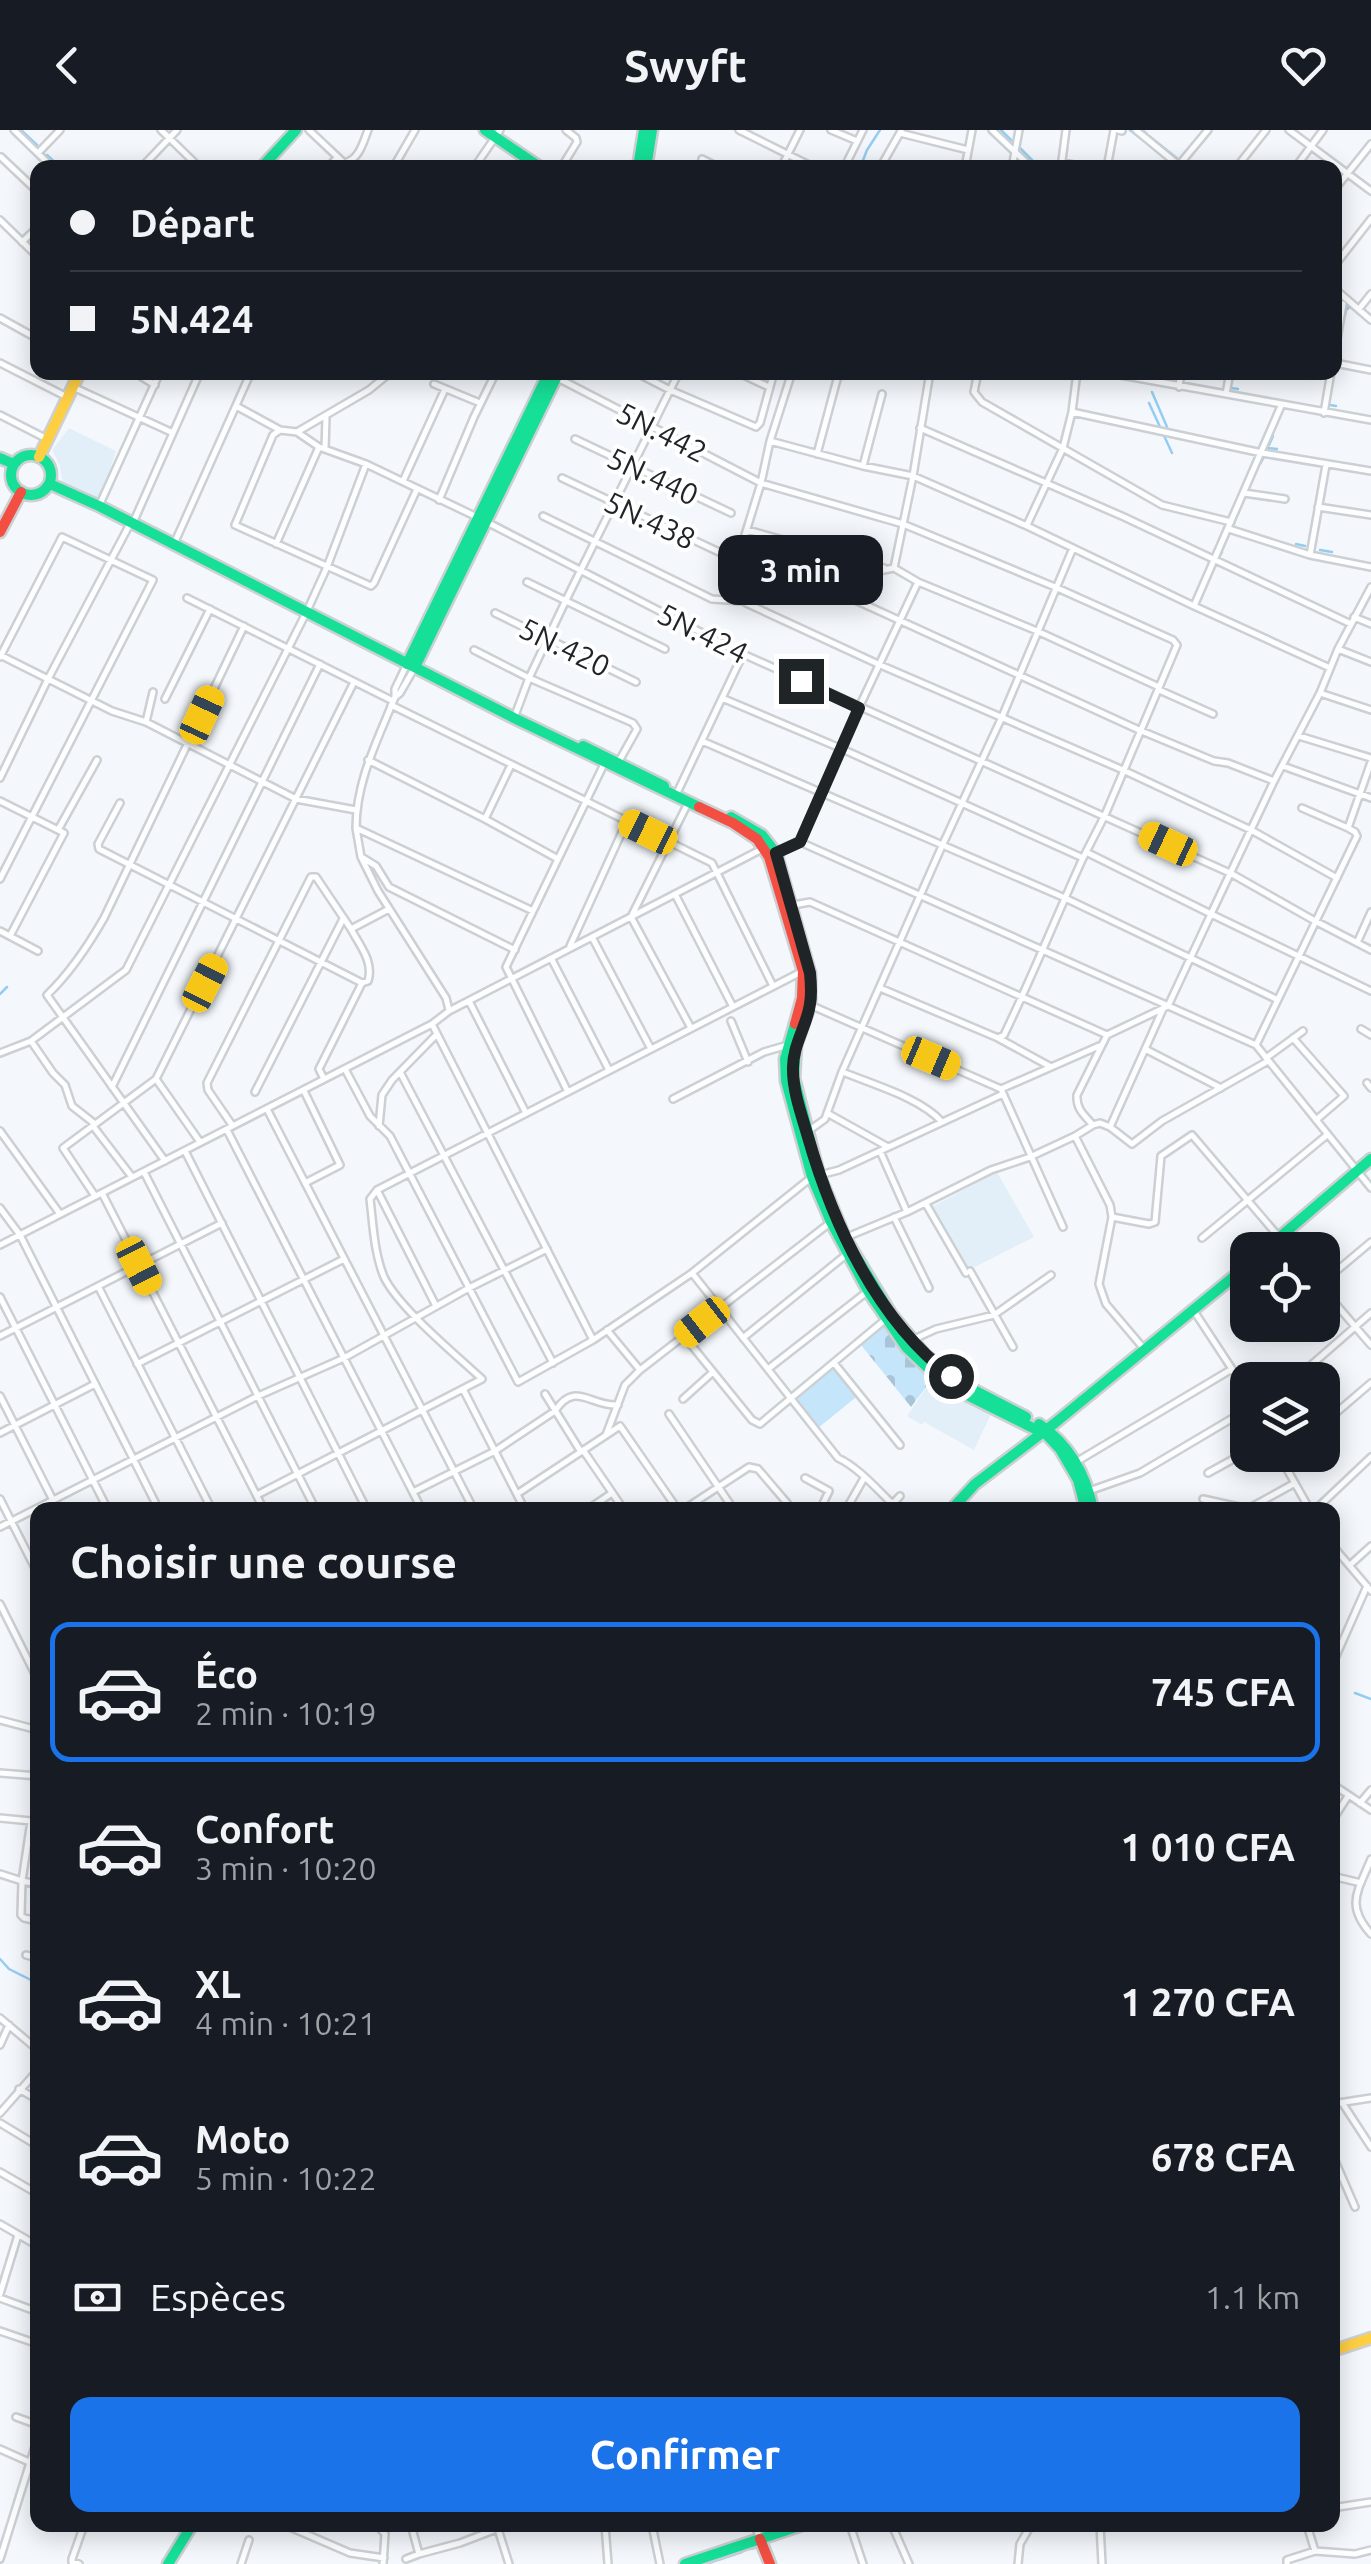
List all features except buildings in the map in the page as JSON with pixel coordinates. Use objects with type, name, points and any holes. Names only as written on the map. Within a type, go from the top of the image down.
[{"type":"main road","points":[[268,160],[296,130]]},
{"type":"main road","points":[[639,160],[644,130]]},
{"type":"main road","points":[[647,160],[652,130]]},
{"type":"main road","points":[[493,132],[531,160]]},
{"type":"main road","points":[[39,457],[76,380]]},
{"type":"main road","points":[[410,663],[550,380]]},
{"type":"main road","points":[[25,456],[39,457],[50,468],[50,484],[37,494],[20,492],[12,480],[14,464],[25,456]]},
{"type":"main road","points":[[0,458],[14,464]]},
{"type":"main road","points":[[50,484],[762,835],[810,973],[793,1068],[816,1176],[847,1254],[886,1319],[918,1360],[945,1384],[1045,1430]]},
{"type":"main road","points":[[0,532],[4,514],[20,492]]},
{"type":"main road","points":[[610,761],[750,833],[770,852]]},
{"type":"main road","points":[[787,906],[806,1003],[788,1045],[786,1081],[831,1222],[911,1340],[938,1367],[964,1385],[1056,1439],[1076,1462],[1089,1491],[1089,1502]]},
{"type":"main road","points":[[1286,1232],[1371,1160]]},
{"type":"main road","points":[[958,1502],[974,1484],[1230,1280]]},
{"type":"main road","points":[[1056,1439],[1086,1502]]},
{"type":"main road","points":[[1340,2348],[1371,2338]]},
{"type":"main road","points":[[168,2564],[188,2532]]},
{"type":"main road","points":[[685,2564],[781,2532]]},
{"type":"main road","points":[[760,2539],[770,2564]]},
{"type":"street","points":[[14,130],[44,160]]},
{"type":"street","points":[[38,154],[60,130]]},
{"type":"street","points":[[161,130],[192,160]]},
{"type":"street","points":[[149,160],[177,130]]},
{"type":"street","points":[[308,130],[337,158]]},
{"type":"street","points":[[354,160],[368,130]]},
{"type":"street","points":[[398,160],[415,130]]},
{"type":"street","points":[[566,130],[577,142],[566,160]]},
{"type":"street","points":[[739,130],[799,160]]},
{"type":"street","points":[[784,160],[800,130]]},
{"type":"street","points":[[831,130],[856,141]]},
{"type":"street","points":[[848,160],[863,130]]},
{"type":"street","points":[[966,160],[972,130]]},
{"type":"street","points":[[992,130],[1024,160]]},
{"type":"street","points":[[1013,160],[1019,130]]},
{"type":"street","points":[[1062,160],[1066,130]]},
{"type":"street","points":[[1110,160],[1118,130]]},
{"type":"street","points":[[1136,130],[1173,160]]},
{"type":"street","points":[[1144,136],[1149,130]]},
{"type":"street","points":[[1185,160],[1208,130]]},
{"type":"street","points":[[1242,160],[1266,130]]},
{"type":"street","points":[[1289,130],[1329,160]]},
{"type":"street","points":[[1301,160],[1323,130]]},
{"type":"street","points":[[884,160],[900,131],[968,150]]},
{"type":"street","points":[[478,160],[493,132]]},
{"type":"street","points":[[1342,180],[1371,144]]},
{"type":"street","points":[[1,158],[30,185]]},
{"type":"street","points":[[1342,169],[1371,191]]},
{"type":"street","points":[[1342,255],[1371,218]]},
{"type":"street","points":[[0,220],[30,250]]},
{"type":"street","points":[[22,242],[30,234]]},
{"type":"street","points":[[1357,308],[1371,294]]},
{"type":"street","points":[[1342,295],[1371,320]]},
{"type":"street","points":[[1342,314],[1344,304],[1357,308]]},
{"type":"street","points":[[0,318],[30,334]]},
{"type":"street","points":[[0,363],[30,375]]},
{"type":"street","points":[[1342,365],[1371,370]]},
{"type":"street","points":[[41,380],[173,433]]},
{"type":"street","points":[[147,380],[154,384]]},
{"type":"street","points":[[99,506],[156,380]]},
{"type":"street","points":[[0,778],[132,522],[196,380]]},
{"type":"street","points":[[174,544],[248,380]]},
{"type":"street","points":[[236,406],[280,430],[297,432],[381,380]]},
{"type":"street","points":[[440,500],[492,380]]},
{"type":"street","name":"5N.442","points":[[564,380],[761,483],[903,524],[1176,642],[1159,689]]},
{"type":"street","points":[[651,380],[756,426],[771,380]]},
{"type":"street","points":[[515,715],[566,600],[675,380]]},
{"type":"street","points":[[754,380],[769,387]]},
{"type":"street","points":[[725,600],[789,380]]},
{"type":"street","points":[[818,454],[838,380]]},
{"type":"street","points":[[891,569],[913,476],[929,380]]},
{"type":"street","points":[[976,380],[974,392],[978,399],[1162,505],[1310,555],[1371,567]]},
{"type":"street","points":[[1026,526],[1063,448],[1077,380]]},
{"type":"street","points":[[1144,380],[1371,420]]},
{"type":"street","points":[[1179,387],[1180,380]]},
{"type":"street","points":[[1226,395],[1229,380]]},
{"type":"street","points":[[1324,413],[1330,380]]},
{"type":"street","points":[[434,384],[480,404]]},
{"type":"street","points":[[403,481],[445,389]]},
{"type":"street","points":[[863,466],[882,394]]},
{"type":"street","points":[[1194,606],[1281,406]]},
{"type":"street","points":[[1072,412],[1262,454],[1371,471]]},
{"type":"street","points":[[0,416],[47,439]]},
{"type":"street","points":[[276,544],[322,448],[326,416]]},
{"type":"street","points":[[920,428],[1352,621],[1371,624]]},
{"type":"street","points":[[280,430],[273,435],[234,522],[236,527],[368,586],[374,584],[417,488]]},
{"type":"street","name":"5N.424","points":[[297,432],[322,448],[366,464],[482,520],[743,654],[1232,874],[1371,950]]},
{"type":"street","name":"5N.440","points":[[575,439],[731,513]]},
{"type":"street","points":[[770,441],[913,476],[1330,668]]},
{"type":"street","points":[[0,1052],[31,1041],[126,970],[288,648],[326,567],[366,464]]},
{"type":"street","points":[[1310,555],[1326,465]]},
{"type":"street","name":"5N.438","points":[[562,478],[738,561]]},
{"type":"street","points":[[1244,492],[1286,499]]},
{"type":"street","points":[[1318,506],[1371,515]]},
{"type":"street","points":[[543,516],[704,597],[743,601],[891,569]]},
{"type":"street","points":[[747,530],[891,569],[1037,631],[1213,714]]},
{"type":"street","points":[[0,879],[92,701],[154,580],[62,537],[0,656],[92,701],[112,712],[146,722],[296,799],[356,810]]},
{"type":"street","points":[[807,1132],[822,1123],[827,1113],[960,804],[1002,717],[1072,548]]},
{"type":"street","points":[[527,582],[665,649]]},
{"type":"street","points":[[818,582],[1139,730],[1274,781]]},
{"type":"street","points":[[800,842],[918,582]]},
{"type":"street","points":[[1110,1126],[1338,649],[1371,588]]},
{"type":"street","points":[[187,598],[712,863],[773,986]]},
{"type":"street","points":[[743,601],[1251,830],[1337,878]]},
{"type":"street","points":[[165,699],[210,609]]},
{"type":"street","name":"5N.420","points":[[494,613],[636,682]]},
{"type":"street","points":[[165,1161],[47,995],[92,939],[244,626]]},
{"type":"street","points":[[1338,649],[1371,662]]},
{"type":"street","points":[[474,650],[633,722],[637,729],[610,761],[586,802],[506,967],[568,1092]]},
{"type":"street","points":[[677,792],[743,654]]},
{"type":"street","points":[[410,663],[395,689],[368,760],[356,810],[356,828],[361,857],[446,998],[449,1010]]},
{"type":"street","points":[[112,1087],[320,664]]},
{"type":"street","points":[[260,1502],[139,1266],[99,1195],[62,1148],[156,1079],[354,682]]},
{"type":"street","points":[[998,1038],[1004,1035],[1022,997],[1159,689]]},
{"type":"street","points":[[146,722],[154,692]]},
{"type":"street","points":[[1320,693],[1371,710]]},
{"type":"street","points":[[722,698],[1085,855],[1371,991]]},
{"type":"street","points":[[1299,736],[1371,760],[1348,828]]},
{"type":"street","points":[[702,741],[1064,898],[1276,999]]},
{"type":"street","points":[[58,830],[97,760]]},
{"type":"street","points":[[368,760],[558,859]]},
{"type":"street","points":[[486,819],[512,764]]},
{"type":"street","points":[[1283,766],[1371,798]]},
{"type":"street","points":[[0,800],[64,833],[10,936]]},
{"type":"street","points":[[632,917],[688,803]]},
{"type":"street","points":[[120,804],[98,846],[362,983]]},
{"type":"street","points":[[1256,1045],[1357,836],[1348,828],[1302,808]]},
{"type":"street","points":[[568,949],[627,822]]},
{"type":"street","points":[[356,828],[533,911]]},
{"type":"street","points":[[0,1245],[432,1024],[449,1010],[716,873],[800,842],[1256,1045],[1371,1188]]},
{"type":"street","points":[[361,857],[376,866],[388,887],[515,950]]},
{"type":"street","points":[[324,1080],[319,1069],[362,983],[368,981],[370,969],[351,930],[313,876],[207,1083],[208,1090],[418,1502]]},
{"type":"street","points":[[675,894],[733,1006]]},
{"type":"street","points":[[787,906],[810,902],[1106,1035]]},
{"type":"street","points":[[351,930],[389,909]]},
{"type":"street","points":[[1357,943],[1371,912]]},
{"type":"street","points":[[632,917],[691,1028]]},
{"type":"street","points":[[255,1092],[343,919]]},
{"type":"street","points":[[0,932],[38,950]]},
{"type":"street","points":[[592,937],[651,1049]]},
{"type":"street","points":[[551,958],[609,1070]]},
{"type":"street","points":[[256,1495],[482,1378],[416,1318],[384,1278],[370,1200],[377,1190],[802,971]]},
{"type":"street","points":[[880,988],[998,1038],[1051,1066]]},
{"type":"street","points":[[468,1001],[526,1113]]},
{"type":"street","points":[[806,1003],[1002,1092],[1064,1226]]},
{"type":"street","points":[[1094,1124],[1080,1110],[1077,1095],[1106,1035],[1166,1008]]},
{"type":"street","points":[[731,1021],[748,1062]]},
{"type":"street","points":[[432,1024],[593,1340]]},
{"type":"street","points":[[1361,1029],[1371,1033]]},
{"type":"street","points":[[842,1239],[926,1204],[991,1170],[1030,1157],[1094,1124],[1110,1126],[1132,1144],[1268,1059],[1303,1030]]},
{"type":"street","points":[[378,1126],[382,1095],[437,1034]]},
{"type":"street","points":[[1293,1038],[1344,1096],[1316,1120]]},
{"type":"street","points":[[31,1041],[64,1085],[72,1106],[94,1125],[132,1178]]},
{"type":"street","points":[[344,1069],[370,1116],[390,1136],[518,1382],[593,1340],[692,1273],[816,1176],[839,1170],[1102,1044]]},
{"type":"street","points":[[673,1099],[764,1052],[788,1045]]},
{"type":"street","points":[[1144,1049],[1222,1088]]},
{"type":"street","points":[[400,1072],[552,1364]]},
{"type":"street","points":[[842,1072],[919,1104],[942,1122]]},
{"type":"street","points":[[156,1079],[200,1143]]},
{"type":"street","points":[[304,1090],[340,1165],[305,1183]]},
{"type":"street","points":[[267,1109],[470,1502]]},
{"type":"street","points":[[827,1113],[888,1147]]},
{"type":"street","points":[[0,1131],[60,1214]]},
{"type":"street","points":[[1202,1238],[1328,1134]]},
{"type":"street","points":[[1112,1217],[1155,1222],[1161,1156],[1192,1135],[1274,1232]]},
{"type":"street","points":[[1075,1136],[1110,1205],[1112,1217],[1099,1284],[1106,1304],[1145,1350]]},
{"type":"street","points":[[185,1150],[363,1502]]},
{"type":"street","points":[[880,1151],[907,1212]]},
{"type":"street","points":[[144,1172],[312,1502]]},
{"type":"street","points":[[377,1190],[436,1306]]},
{"type":"street","points":[[926,1204],[1012,1348]]},
{"type":"street","points":[[0,1208],[20,1235],[155,1502]]},
{"type":"street","points":[[894,1217],[929,1288]]},
{"type":"street","points":[[606,1435],[625,1384],[831,1222]]},
{"type":"street","points":[[0,1336],[222,1224]]},
{"type":"street","points":[[1340,1270],[1371,1242]]},
{"type":"street","points":[[49,1502],[258,1396],[344,1358],[547,1249]]},
{"type":"street","points":[[743,1338],[847,1254]]},
{"type":"street","points":[[137,1364],[344,1259]]},
{"type":"street","points":[[692,1273],[838,1458],[854,1466],[885,1502]]},
{"type":"street","points":[[911,1340],[936,1329],[994,1315],[1052,1275]]},
{"type":"street","points":[[98,1286],[208,1502]]},
{"type":"street","points":[[768,1370],[868,1291]]},
{"type":"street","points":[[0,1297],[104,1502]]},
{"type":"street","points":[[1340,1307],[1371,1343]]},
{"type":"street","points":[[1194,1311],[1230,1366]]},
{"type":"street","points":[[1314,1362],[1371,1313]]},
{"type":"street","points":[[684,1336],[760,1424],[886,1319]]},
{"type":"street","points":[[607,1330],[640,1370]]},
{"type":"street","points":[[834,1363],[900,1446]]},
{"type":"street","points":[[1076,1462],[1230,1370]]},
{"type":"street","points":[[683,1399],[713,1372]]},
{"type":"street","points":[[1340,1409],[1371,1383]]},
{"type":"street","points":[[0,1433],[95,1384]]},
{"type":"street","points":[[463,1389],[521,1502]]},
{"type":"street","points":[[545,1394],[618,1502]]},
{"type":"street","points":[[0,1396],[53,1500]]},
{"type":"street","points":[[413,1492],[495,1452],[555,1412],[571,1396],[618,1405]]},
{"type":"street","points":[[669,1414],[729,1502]]},
{"type":"street","points":[[1089,1491],[1140,1472],[1230,1420]]},
{"type":"street","points":[[517,1494],[620,1426],[675,1502]]},
{"type":"street","points":[[1322,1502],[1371,1457]]},
{"type":"street","points":[[1208,1473],[1230,1461]]},
{"type":"street","points":[[693,1502],[749,1467],[754,1467],[786,1502]]},
{"type":"street","points":[[1289,1472],[1308,1502]]},
{"type":"street","points":[[806,1478],[829,1491],[824,1502]]},
{"type":"street","points":[[850,1502],[864,1478]]},
{"type":"street","points":[[1261,1502],[1295,1483]]},
{"type":"street","points":[[599,1502],[612,1493]]},
{"type":"street","points":[[894,1502],[900,1496]]},
{"type":"street","points":[[1203,1498],[1218,1502]]},
{"type":"street","points":[[0,1499],[30,1558]]},
{"type":"street","points":[[0,1527],[30,1512]]},
{"type":"street","points":[[1350,1565],[1371,1546]]},
{"type":"street","points":[[1340,1554],[1369,1588],[1340,1648]]},
{"type":"street","points":[[0,1604],[30,1664]]},
{"type":"street","points":[[0,1720],[30,1728]]},
{"type":"street","points":[[0,1773],[30,1775]]},
{"type":"street","points":[[1340,1790],[1371,1810]]},
{"type":"street","points":[[1360,1803],[1371,1790]]},
{"type":"street","points":[[1340,1808],[1348,1796]]},
{"type":"street","points":[[0,1818],[30,1821]]},
{"type":"street","points":[[30,1839],[22,1881],[22,1916],[30,1920]]},
{"type":"street","points":[[1371,1858],[1354,1899],[1354,1908],[1371,1934]]},
{"type":"street","points":[[0,1874],[30,1882]]},
{"type":"street","points":[[1340,1878],[1361,1883]]},
{"type":"street","points":[[26,1955],[30,1956]]},
{"type":"street","points":[[0,2018],[30,2043]]},
{"type":"street","points":[[0,2045],[9,2026]]},
{"type":"street","points":[[2,2108],[30,2078]]},
{"type":"street","points":[[19,2090],[30,2096]]},
{"type":"street","points":[[1371,2098],[1343,2104],[1371,2148]]},
{"type":"street","points":[[0,2123],[30,2141]]},
{"type":"street","points":[[0,2172],[30,2189]]},
{"type":"street","points":[[1340,2173],[1354,2207]]},
{"type":"street","points":[[0,2224],[30,2242]]},
{"type":"street","points":[[18,2235],[0,2296],[30,2309]]},
{"type":"street","points":[[0,2260],[9,2264]]},
{"type":"street","points":[[0,2331],[30,2341]]},
{"type":"street","points":[[16,2418],[30,2422]]},
{"type":"street","points":[[0,2449],[29,2462],[0,2559]]},
{"type":"street","points":[[1340,2507],[1371,2502]]},
{"type":"street","points":[[79,2564],[72,2560],[82,2532]]},
{"type":"street","points":[[301,2532],[350,2553],[384,2561],[383,2532]]},
{"type":"street","points":[[413,2532],[419,2554]]},
{"type":"street","points":[[406,2558],[460,2544],[485,2532]]},
{"type":"street","points":[[499,2532],[509,2564]]},
{"type":"street","points":[[606,2532],[608,2564]]},
{"type":"street","points":[[653,2532],[660,2564]]},
{"type":"street","points":[[758,2532],[760,2539]]},
{"type":"street","points":[[852,2532],[863,2564]]},
{"type":"street","points":[[895,2532],[909,2564]]},
{"type":"street","points":[[1018,2564],[1020,2544],[1027,2532]]},
{"type":"street","points":[[1100,2532],[1102,2564]]},
{"type":"street","points":[[1309,2532],[1315,2551]]},
{"type":"street","points":[[241,2564],[249,2540]]},
{"type":"street","points":[[1287,2564],[1287,2560],[1315,2551],[1355,2554],[1371,2550]]},
{"type":"shaded area","points":[[69,428],[116,451],[101,499],[64,485],[52,450]]},
{"type":"shaded area","points":[[997,1172],[1034,1237],[969,1270],[932,1207]]},
{"type":"shaded area","points":[[928,1385],[992,1412],[974,1450],[907,1416]]},
{"type":"green space","points":[[885,1325],[933,1378],[911,1407],[861,1345],[877,1327],[880,1330]]},
{"type":"green space","points":[[837,1364],[860,1394],[818,1428],[798,1396]]},
{"type":"waterway","points":[[21,130],[37,145]]},
{"type":"waterway","points":[[863,160],[880,130]]},
{"type":"waterway","points":[[1001,130],[1011,140]]},
{"type":"waterway","points":[[1130,130],[1165,157]]},
{"type":"waterway","points":[[1142,130],[1146,133]]},
{"type":"waterway","points":[[1149,136],[1179,160]]},
{"type":"waterway","points":[[1020,148],[1032,160]]},
{"type":"waterway","points":[[47,155],[52,160]]},
{"type":"waterway","points":[[1345,315],[1351,306]]},
{"type":"waterway","points":[[1231,388],[1238,389]]},
{"type":"waterway","points":[[1152,392],[1167,427]]},
{"type":"waterway","points":[[1149,403],[1172,453]]},
{"type":"waterway","points":[[1330,405],[1336,406]]},
{"type":"waterway","points":[[1269,445],[1273,436]]},
{"type":"waterway","points":[[1268,448],[1277,449]]},
{"type":"waterway","points":[[1260,464],[1264,457]]},
{"type":"waterway","points":[[1323,500],[1325,491]]},
{"type":"waterway","points":[[1322,505],[1331,506]]},
{"type":"waterway","points":[[1319,524],[1320,515]]},
{"type":"waterway","points":[[1296,544],[1305,546]]},
{"type":"waterway","points":[[1320,550],[1332,552]]},
{"type":"waterway","points":[[1219,557],[1222,552]]},
{"type":"waterway","points":[[0,994],[7,987]]},
{"type":"waterway","points":[[1355,1693],[1371,1699]]},
{"type":"waterway","points":[[0,1959],[9,1969],[30,1980]]},
{"type":"waterway","points":[[24,2493],[28,2481]]},
{"type":"waterway","points":[[750,2549],[759,2547]]},
{"type":"waterway","points":[[706,2564],[742,2552]]},
{"type":"waterway","points":[[763,2557],[765,2564]]},
{"type":"traffic: fast","points":[[268,160],[296,130]]},
{"type":"traffic: fast","points":[[485,130],[529,160]]},
{"type":"traffic: fast","points":[[639,160],[644,130]]},
{"type":"traffic: fast","points":[[647,160],[652,130]]},
{"type":"traffic: fast","points":[[407,664],[545,380]]},
{"type":"traffic: fast","points":[[415,667],[555,380]]},
{"type":"traffic: fast","points":[[31,455],[45,461],[51,475],[45,489],[31,495],[17,489],[11,475],[17,461],[31,455]]},
{"type":"traffic: fast","points":[[0,458],[14,464]]},
{"type":"traffic: fast","points":[[50,484],[699,807]]},
{"type":"traffic: fast","points":[[583,746],[664,786]]},
{"type":"traffic: fast","points":[[731,817],[762,835],[776,853],[810,973],[810,1005],[796,1045],[794,1078],[819,1175],[845,1238],[891,1314],[925,1355],[964,1385],[1026,1417]]},
{"type":"traffic: fast","points":[[795,1024],[785,1059],[786,1081],[812,1177],[868,1291],[906,1347],[945,1384],[1047,1435],[1078,1480],[1084,1502]]},
{"type":"traffic: fast","points":[[1286,1232],[1371,1159]]},
{"type":"traffic: fast","points":[[958,1502],[975,1484],[1230,1280]]},
{"type":"traffic: fast","points":[[1039,1424],[1060,1441],[1075,1461],[1091,1502]]},
{"type":"traffic: fast","points":[[168,2564],[188,2532]]},
{"type":"traffic: fast","points":[[685,2564],[781,2532]]},
{"type":"traffic: slow","points":[[39,457],[76,380]]},
{"type":"traffic: slow","points":[[1340,2348],[1371,2338]]},
{"type":"traffic: jam","points":[[0,532],[21,492]]},
{"type":"traffic: jam","points":[[699,807],[757,839],[769,857],[803,971],[802,998],[795,1024]]},
{"type":"traffic: jam","points":[[760,2539],[770,2564]]},
{"type":"route","points":[[801,681],[859,708],[800,842],[776,853],[810,973],[810,1005],[796,1045],[794,1078],[819,1176],[845,1238],[891,1314],[924,1355],[951,1376]]}]
